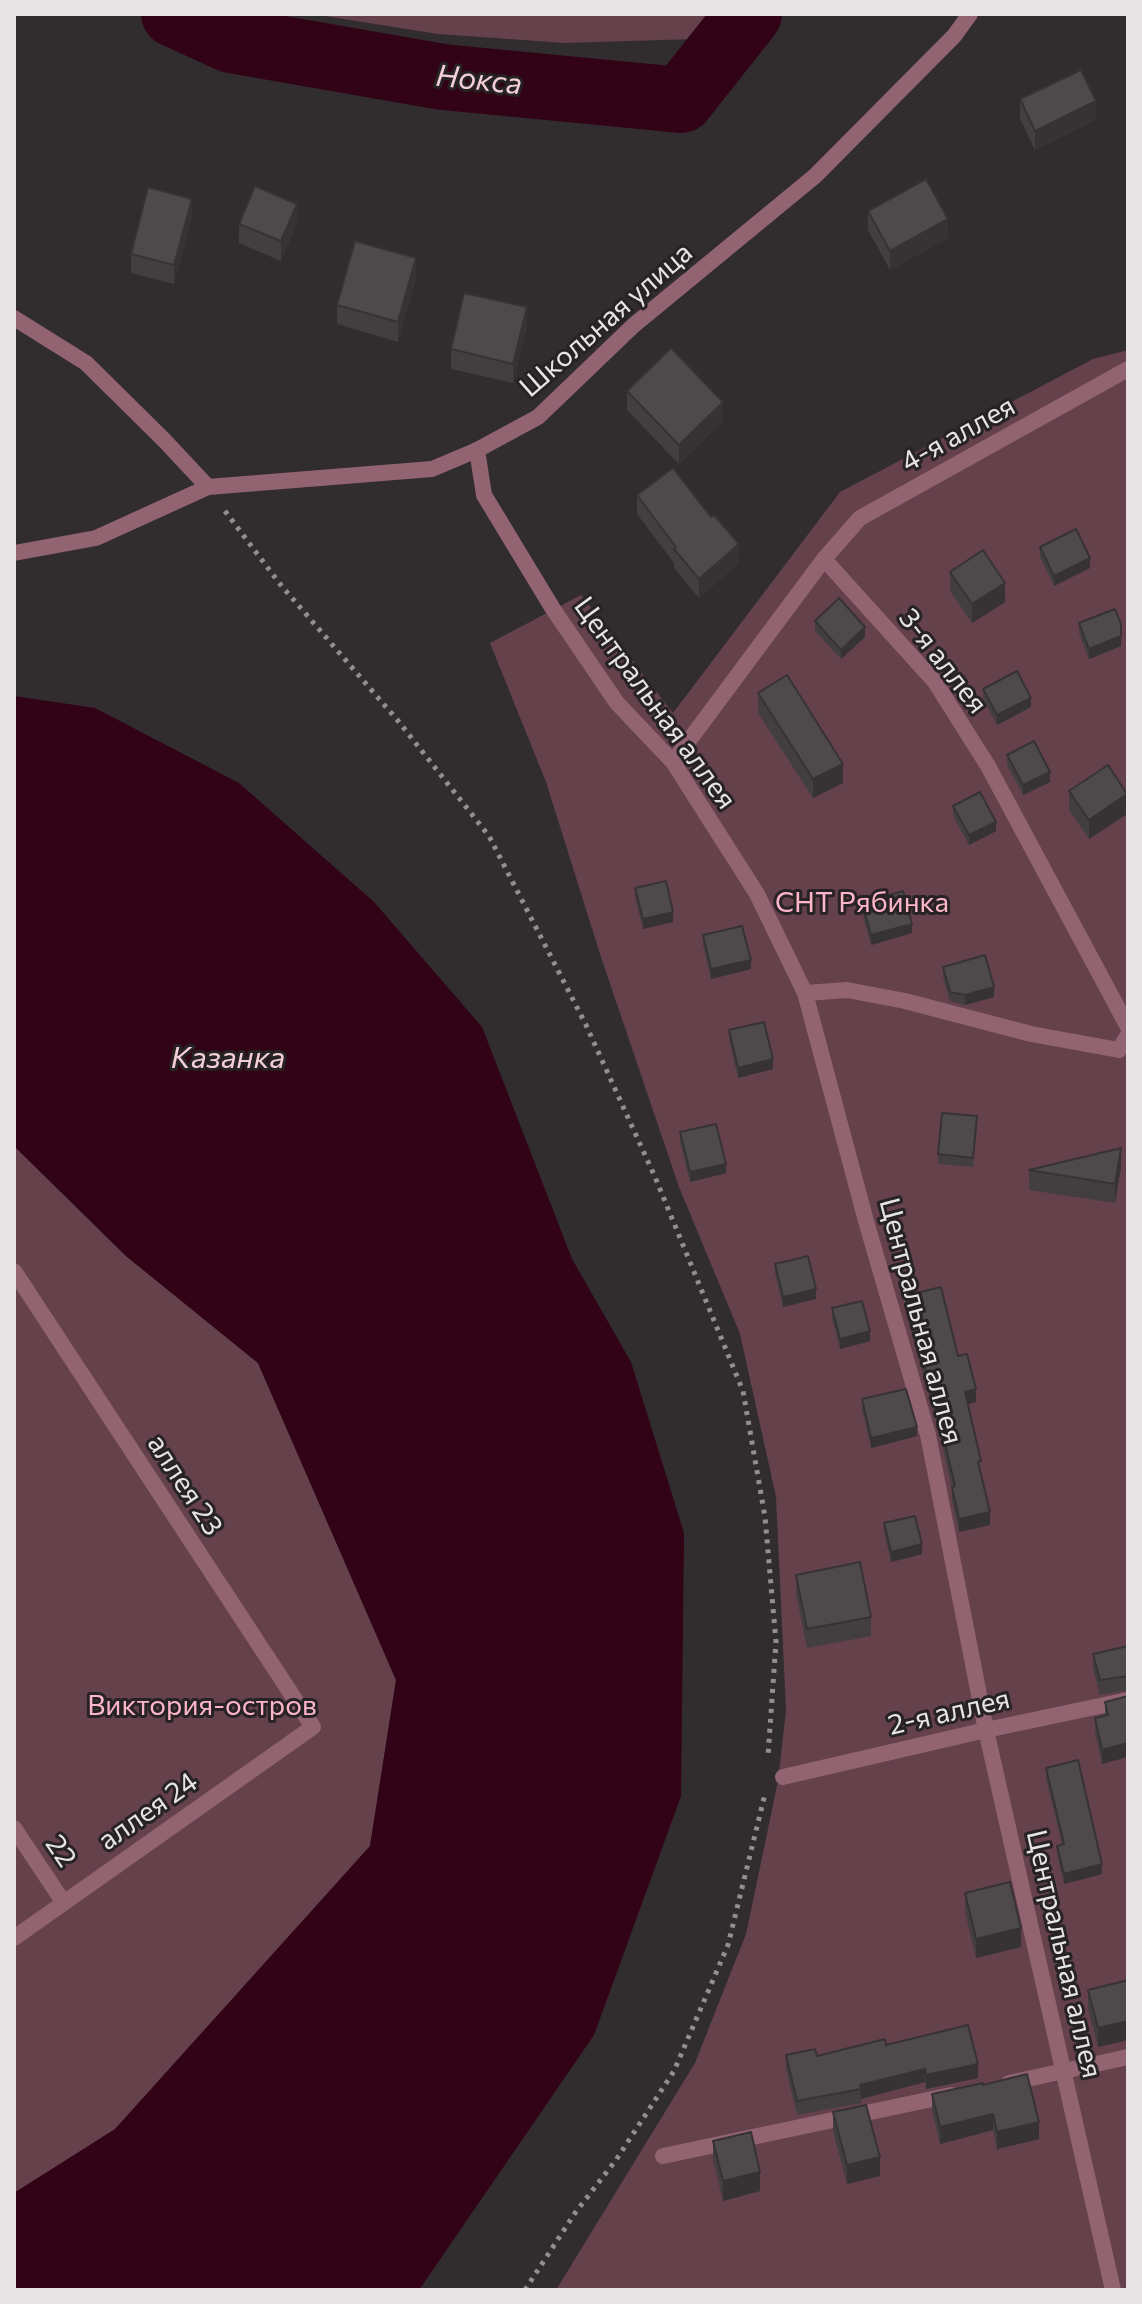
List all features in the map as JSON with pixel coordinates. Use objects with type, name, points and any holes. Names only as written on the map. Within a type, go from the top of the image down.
[{"type":"street","name":"Школьная улица","points":[[14,553],[96,538],[208,487],[432,469],[477,450],[538,417],[634,325],[815,176],[954,36],[970,14]]},
{"type":"street","points":[[14,318],[86,363],[208,487]]},
{"type":"street","name":"4-я аллея","points":[[824,559],[860,518],[1128,369]]},
{"type":"street","name":"Центральная аллея","points":[[477,450],[484,495],[553,609],[617,703],[673,762],[757,894],[805,993],[928,1435],[986,1730],[1113,2290]]},
{"type":"street","points":[[673,762],[824,559]]},
{"type":"street","name":"3-я аллея","points":[[824,559],[935,682],[988,766],[1128,1027]]},
{"type":"street","points":[[805,993],[847,990],[905,1001],[1031,1034],[1119,1050],[1128,1035]]},
{"type":"street","name":"аллея 23","points":[[14,1271],[313,1727]]},
{"type":"street","name":"2-я аллея","points":[[774,1779],[1128,1700]]},
{"type":"street","name":"аллея 24","points":[[14,1938],[313,1727]]},
{"type":"street","name":"22","points":[[14,1828],[64,1903]]},
{"type":"street","points":[[663,2156],[1128,2057]]},
{"type":"path","points":[[208,487],[280,584],[399,722],[489,836],[586,1025],[655,1177],[743,1391],[765,1517],[776,1642],[767,1765]]},
{"type":"path","points":[[525,2290],[674,2071],[728,1945],[765,1796],[774,1779]]},
{"type":"green space","points":[[312,14],[717,14],[695,39],[565,43],[438,34]]},
{"type":"green space","name":"СНТ Рябинка","points":[[1128,350],[1128,2290],[556,2290],[695,2063],[746,1934],[778,1781],[786,1710],[776,1497],[740,1334],[679,1187],[546,782],[490,643],[581,595],[673,713],[840,492],[1093,359]]},
{"type":"green space","name":"Виктория-остров","points":[[14,1146],[126,1256],[258,1363],[396,1680],[370,1846],[115,2130],[14,2193]]},
{"type":"water","name":"Казанка","points":[[14,696],[95,708],[239,783],[374,902],[482,1027],[572,1259],[631,1362],[684,1533],[681,1796],[594,2035],[419,2290],[14,2290],[14,2193],[115,2129],[370,1846],[396,1680],[258,1363],[126,1256],[14,1146]]},
{"type":"building","points":[[1081,70],[1096,101],[1035,131],[1020,99]]},
{"type":"building","points":[[926,179],[948,219],[890,251],[868,211]]},
{"type":"building","points":[[255,186],[297,204],[281,241],[239,224]]},
{"type":"building","points":[[148,187],[192,199],[174,265],[131,254]]},
{"type":"building","points":[[355,241],[416,258],[398,322],[337,305]]},
{"type":"building","points":[[464,293],[527,307],[513,364],[451,349]]},
{"type":"building","points":[[671,348],[723,402],[679,445],[627,391]]},
{"type":"building","points":[[673,468],[711,517],[714,515],[739,544],[699,579],[637,495]]},
{"type":"building","points":[[1076,529],[1090,558],[1054,576],[1040,547]]},
{"type":"building","points":[[983,550],[1005,583],[972,604],[950,572]]},
{"type":"building","points":[[839,598],[865,627],[841,650],[815,621]]},
{"type":"building","points":[[1115,609],[1121,624],[1121,636],[1089,649],[1079,623]]},
{"type":"building","points":[[1017,671],[1031,698],[997,715],[983,689]]},
{"type":"building","points":[[787,675],[843,764],[813,779],[758,693]]},
{"type":"building","points":[[1034,741],[1050,772],[1023,785],[1007,755]]},
{"type":"building","points":[[1108,765],[1127,794],[1089,820],[1069,791]]},
{"type":"building","points":[[980,792],[996,822],[969,835],[953,806]]},
{"type":"building","points":[[666,881],[673,912],[643,919],[635,888]]},
{"type":"building","points":[[903,891],[912,924],[871,935],[862,903]]},
{"type":"building","points":[[742,926],[751,960],[711,969],[703,935]]},
{"type":"building","points":[[985,955],[994,987],[965,995],[950,992],[943,967]]},
{"type":"building","points":[[764,1022],[773,1059],[738,1068],[729,1030]]},
{"type":"building","points":[[942,1113],[977,1116],[973,1158],[938,1154]]},
{"type":"building","points":[[716,1124],[726,1164],[690,1172],[680,1132]]},
{"type":"building","points":[[1121,1148],[1115,1184],[1029,1170]]},
{"type":"building","points":[[808,1256],[816,1289],[783,1297],[775,1264]]},
{"type":"building","points":[[941,1287],[958,1356],[967,1354],[976,1389],[965,1392],[990,1512],[959,1519],[952,1487],[955,1486],[939,1418],[905,1296]]},
{"type":"building","points":[[862,1301],[870,1331],[840,1339],[832,1308]]},
{"type":"building","points":[[906,1389],[917,1427],[871,1438],[862,1399]]},
{"type":"building","points":[[915,1516],[922,1544],[891,1552],[884,1523]]},
{"type":"building","points":[[860,1562],[871,1617],[807,1629],[796,1575]]},
{"type":"building","points":[[1128,1646],[1128,1676],[1100,1680],[1093,1654]]},
{"type":"building","points":[[1128,1696],[1128,1743],[1102,1750],[1095,1718],[1108,1715],[1105,1702]]},
{"type":"building","points":[[1078,1760],[1102,1864],[1064,1874],[1057,1846],[1064,1844],[1046,1768]]},
{"type":"building","points":[[1010,1882],[1021,1928],[976,1939],[965,1893]]},
{"type":"building","points":[[1128,1980],[1128,2021],[1098,2028],[1088,1990]]},
{"type":"building","points":[[968,2025],[978,2064],[926,2075],[925,2069],[860,2085],[861,2089],[797,2101],[786,2055],[815,2049],[817,2056],[885,2039],[886,2045]]},
{"type":"building","points":[[1027,2074],[1039,2122],[997,2132],[993,2114],[940,2127],[932,2094]]},
{"type":"building","points":[[866,2105],[880,2157],[847,2165],[833,2112]]},
{"type":"building","points":[[751,2132],[760,2172],[723,2181],[713,2141]]},
{"type":"waterway","name":"Нокса","points":[[174,14],[231,40],[443,77],[681,100],[749,14]]}]
